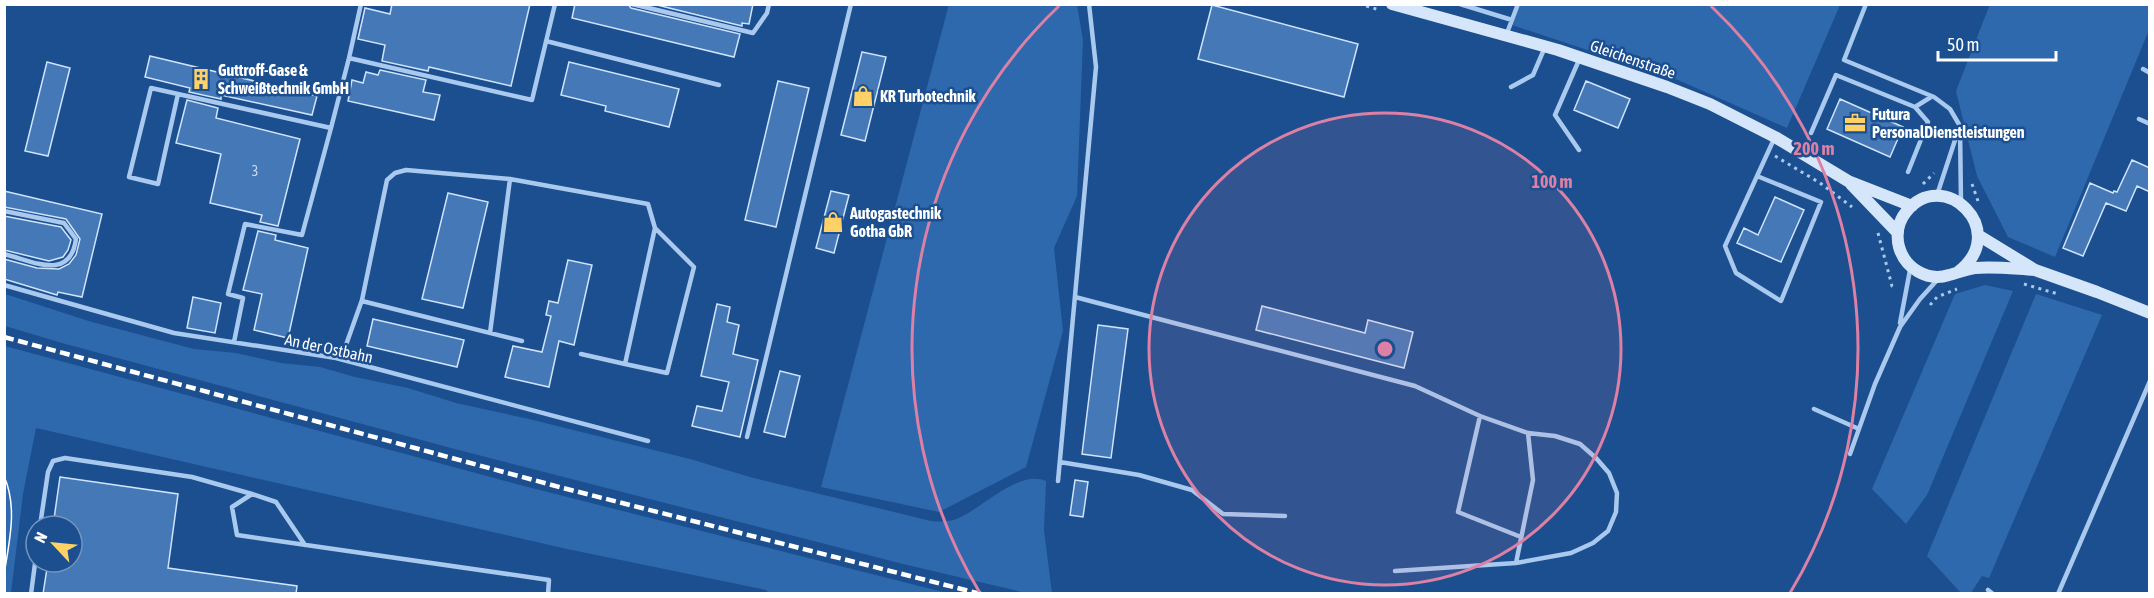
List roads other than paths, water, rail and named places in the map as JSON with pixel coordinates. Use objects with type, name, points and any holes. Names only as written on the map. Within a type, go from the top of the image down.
[{"type":"street","name":"Gleichenstraße","points":[[1389,8],[1545,47],[1710,104],[1775,137],[1848,181],[1911,206]]},
{"type":"street","name":"Gleichenstraße","points":[[1848,181],[1898,233],[1900,251],[1911,267]]},
{"type":"street","points":[[1898,233],[1905,214],[1911,206],[1927,198],[1945,197],[1961,203],[1973,217],[1978,235],[1973,256],[1958,272]]},
{"type":"street","points":[[1978,235],[2035,270],[2150,313]]},
{"type":"street","points":[[1911,267],[1920,273],[1940,277],[1976,268],[2035,270]]},
{"type":"lane","points":[[234,342],[243,298],[228,294],[245,224],[302,235],[349,58],[360,4]]},
{"type":"lane","points":[[349,58],[532,100],[555,4]]},
{"type":"lane","points":[[632,4],[753,33],[767,13],[770,4]]},
{"type":"lane","points":[[747,437],[851,4]]},
{"type":"lane","points":[[1058,481],[1096,67],[1089,4]]},
{"type":"lane","points":[[1460,4],[1512,20]]},
{"type":"lane","points":[[1506,36],[1518,4]]},
{"type":"lane","points":[[1866,4],[1844,60],[1931,97],[1950,109],[1960,126],[1961,203]]},
{"type":"lane","points":[[546,41],[719,85]]},
{"type":"lane","points":[[1511,87],[1533,75],[1545,47]]},
{"type":"lane","points":[[1579,150],[1555,115],[1580,58]]},
{"type":"lane","points":[[2143,69],[2150,73]]},
{"type":"lane","points":[[1811,133],[1836,75],[1915,107],[1928,122],[1908,172]]},
{"type":"lane","points":[[178,94],[158,184],[129,177],[151,88],[178,94],[331,128]]},
{"type":"lane","points":[[1915,107],[1931,97]]},
{"type":"lane","points":[[2139,119],[2150,124]]},
{"type":"lane","points":[[1936,196],[1960,126]]},
{"type":"lane","points":[[1757,176],[1821,202],[1781,301],[1736,273],[1725,246],[1757,176],[1768,152],[1775,137]]},
{"type":"lane","points":[[341,359],[362,301],[387,180],[395,173],[406,170],[510,179],[648,204],[655,228],[625,364]]},
{"type":"lane","points":[[490,333],[510,179]]},
{"type":"lane","points":[[4,210],[64,224],[76,239],[71,258],[55,266],[4,254]]},
{"type":"lane","points":[[581,354],[667,373],[694,267],[655,228]]},
{"type":"lane","points":[[1900,327],[1911,267]]},
{"type":"lane","points":[[1850,454],[1875,384],[1900,327],[1920,298],[1940,277]]},
{"type":"lane","name":"An der Ostbahn","points":[[4,285],[174,333],[341,359],[648,441]]},
{"type":"lane","points":[[1075,297],[1416,386],[1480,416],[1528,433],[1555,436],[1580,444],[1609,473],[1617,493],[1616,512],[1608,531],[1593,543],[1571,553],[1515,563],[1395,571]]},
{"type":"lane","points":[[362,301],[522,341]]},
{"type":"lane","points":[[2058,594],[2150,381]]},
{"type":"lane","points":[[1814,409],[1859,429]]},
{"type":"lane","points":[[1480,416],[1458,512],[1521,537]]},
{"type":"lane","points":[[1515,563],[1533,480],[1528,433]]},
{"type":"lane","points":[[42,514],[48,472],[53,461],[65,458],[192,477],[276,502],[305,544]]},
{"type":"lane","points":[[1060,462],[1139,475],[1192,490],[1223,514],[1285,516]]},
{"type":"lane","points":[[252,494],[232,507],[237,535],[549,580],[548,594]]},
{"type":"lane","points":[[31,594],[34,574]]},
{"type":"tram line","points":[[4,476],[11,500],[10,538],[4,575]]},
{"type":"railway","points":[[4,337],[563,488],[981,594]]},
{"type":"place","name":"Guttroff-Gase & Schweißtechnik GmbH","points":[[201,79]]},
{"type":"place","name":"KR Turbotechnik","points":[[863,96]]},
{"type":"place","name":"Futura PersonalDienstleistungen","points":[[1855,123]]},
{"type":"place","name":"Autogastechnik Gotha GbR","points":[[833,222]]}]
